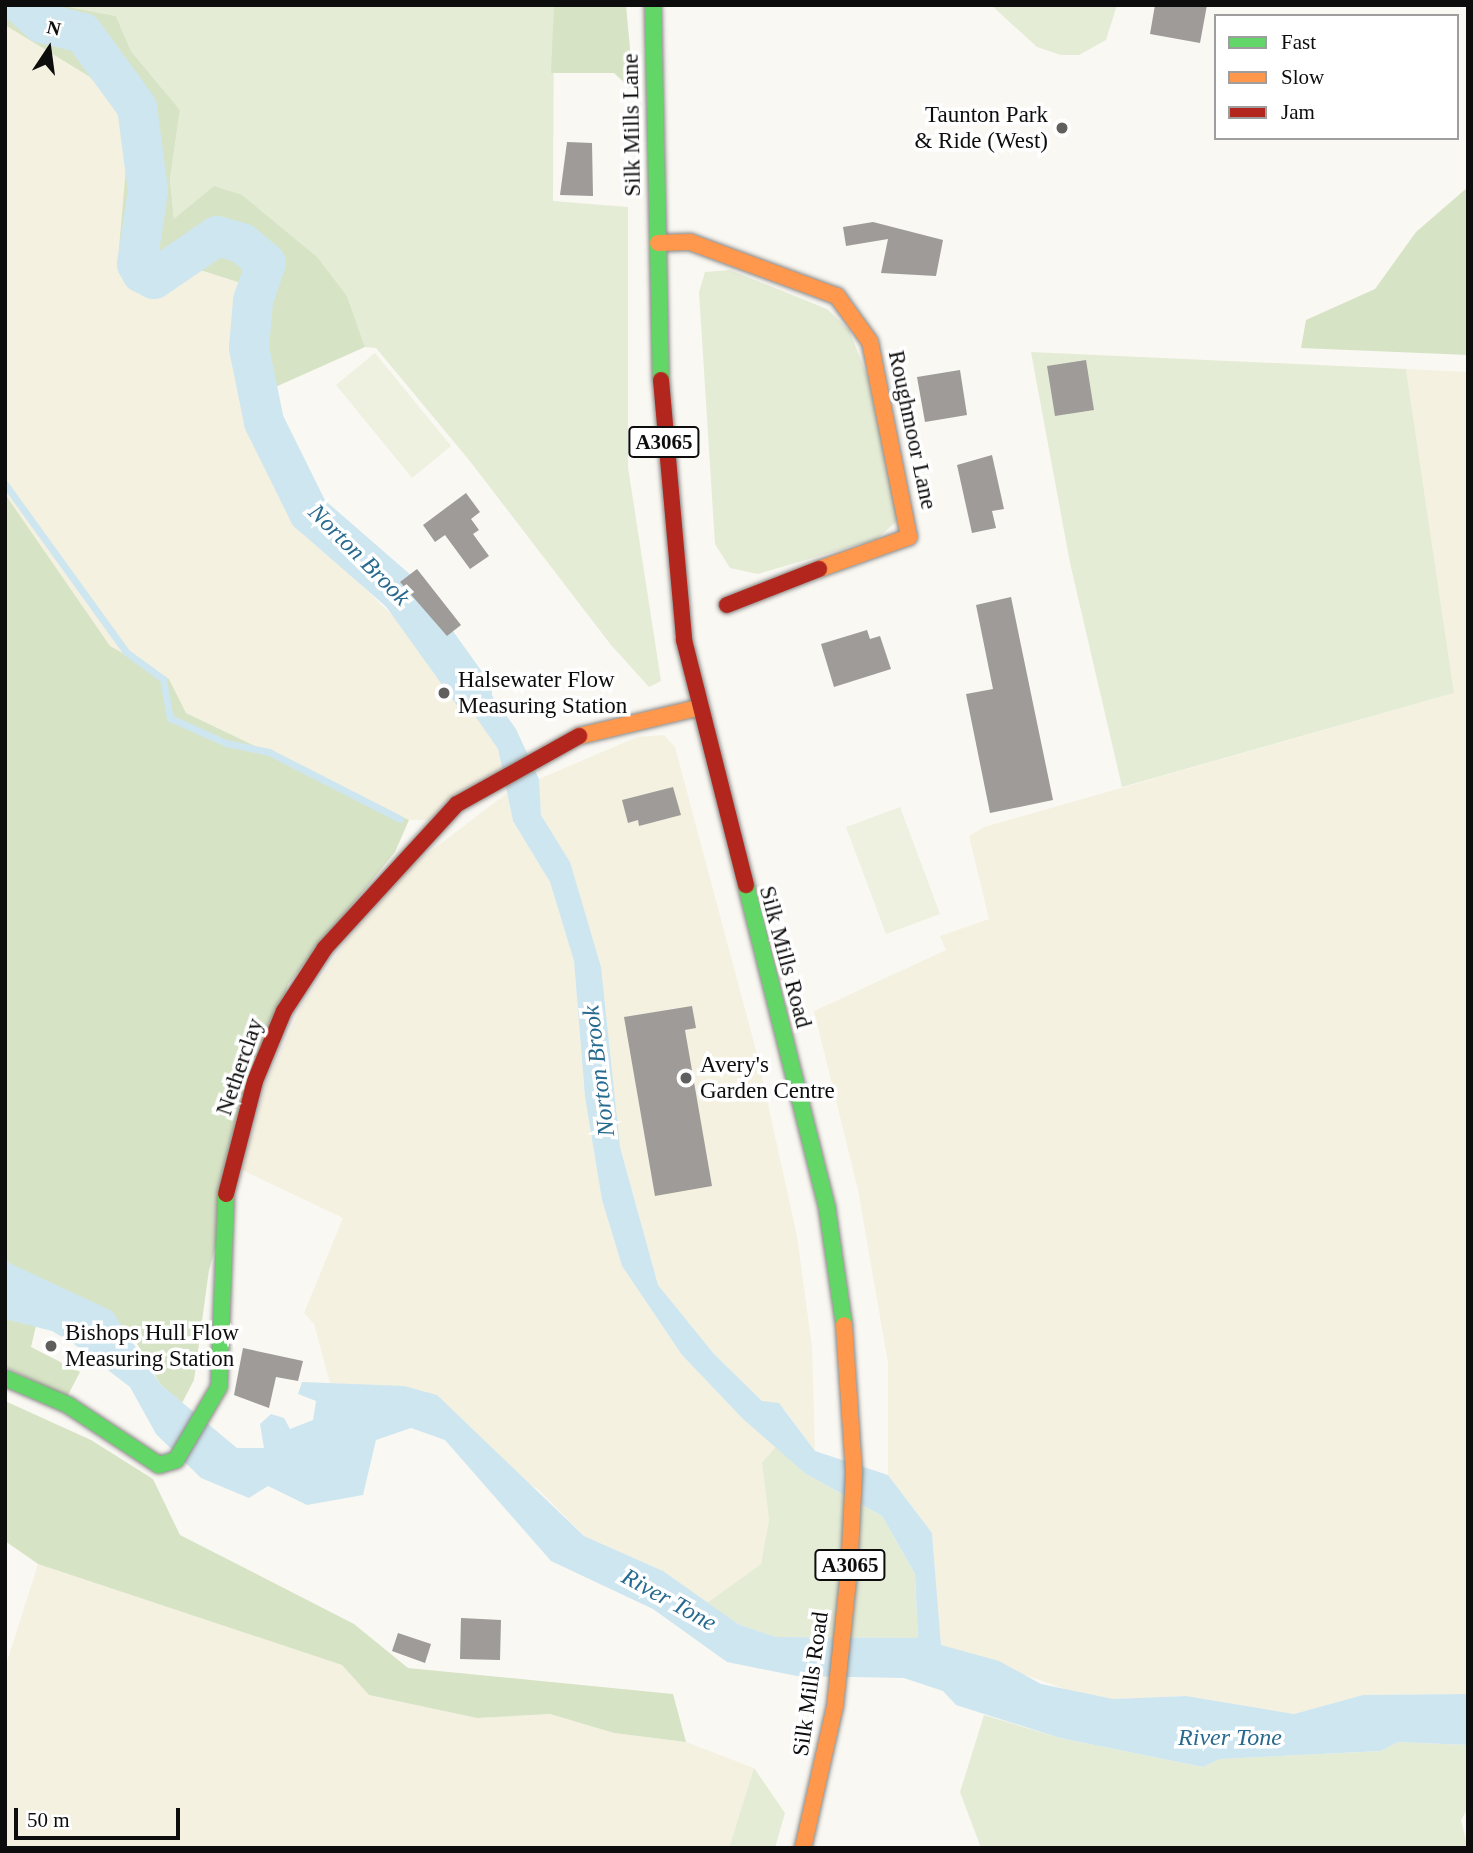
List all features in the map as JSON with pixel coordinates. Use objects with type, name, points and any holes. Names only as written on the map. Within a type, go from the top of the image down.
[{"type":"main road","name":"Silk Mills Lane","points":[[653,5],[658,243]]},
{"type":"main road","name":"Roughmoor Lane","points":[[658,243],[690,243],[836,296],[870,342],[909,537],[765,586],[727,605]]},
{"type":"main road","name":"Silk Mills Road","points":[[658,243],[663,431],[697,708],[827,1208],[851,1423],[853,1525],[835,1706],[803,1848]]},
{"type":"main road","name":"Netherclay","points":[[5,1378],[68,1405],[159,1465],[176,1460],[219,1387],[223,1361],[221,1213],[255,1081],[284,1011],[325,948],[434,822],[502,778],[590,730],[697,708]]},
{"type":"shaded area","points":[[5,25],[90,77],[130,122],[126,199],[160,292],[197,269],[244,284],[236,369],[288,512],[444,667],[498,749],[502,771],[428,820],[409,820],[186,713],[169,679],[110,646],[5,494]]},
{"type":"shaded area","points":[[1406,369],[1468,372],[1468,1694],[1363,1695],[1294,1714],[1186,1696],[1113,1699],[1076,1693],[941,1645],[932,1533],[888,1475],[888,1363],[858,1190],[814,1011],[946,950],[940,936],[989,919],[969,836],[984,827],[1454,693]]},
{"type":"shaded area","name":"Avery's Garden Centre","points":[[664,735],[675,747],[757,1054],[797,1236],[812,1347],[815,1451],[785,1410],[762,1401],[714,1354],[658,1285],[620,1147],[570,862],[541,815],[539,779],[637,737]]},
{"type":"shaded area","points":[[507,793],[513,821],[550,882],[574,961],[585,1097],[602,1200],[622,1266],[682,1355],[743,1419],[778,1444],[762,1464],[769,1520],[761,1564],[707,1603],[663,1571],[584,1536],[538,1489],[362,1388],[331,1387],[314,1324],[304,1313],[343,1218],[242,1170],[267,1081],[302,1005],[347,940],[414,864]]},
{"type":"shaded area","points":[[38,1564],[342,1665],[369,1695],[477,1718],[550,1714],[614,1733],[686,1742],[754,1768],[729,1848],[5,1848],[5,1668]]},
{"type":"green space","points":[[5,5],[59,5],[116,16],[131,51],[180,110],[170,179],[174,219],[214,186],[242,195],[317,257],[347,296],[365,347],[246,400],[236,369],[244,284],[197,269],[160,292],[130,286],[119,248],[130,122],[90,77],[5,25]]},
{"type":"green space","points":[[59,5],[554,5],[553,201],[628,207],[628,467],[661,681],[649,687],[611,645],[469,460],[376,348],[365,347],[347,296],[174,219],[170,179],[180,110],[131,51],[116,16]]},
{"type":"green space","points":[[554,5],[626,5],[634,92],[614,73],[551,73]]},
{"type":"green space","points":[[991,5],[1117,5],[1106,40],[1079,55],[1061,55],[1037,47]]},
{"type":"green space","points":[[1468,187],[1468,355],[1301,348],[1306,320],[1375,289],[1416,232]]},
{"type":"green space","points":[[730,270],[827,309],[849,330],[868,378],[898,520],[877,539],[758,574],[730,568],[715,544],[699,292],[705,272]]},
{"type":"green space","points":[[1031,352],[1406,369],[1454,693],[1122,787],[1070,563]]},
{"type":"green space","points":[[375,353],[451,446],[412,478],[336,385]]},
{"type":"green space","points":[[5,494],[110,646],[169,679],[186,713],[409,820],[395,852],[288,984],[209,1270],[194,1380],[182,1403],[160,1384],[131,1333],[5,1261]]},
{"type":"green space","points":[[900,807],[940,914],[886,934],[846,827]]},
{"type":"green space","points":[[5,1319],[36,1326],[31,1347],[80,1372],[67,1397],[5,1367]]},
{"type":"green space","points":[[5,1401],[91,1440],[153,1479],[180,1535],[354,1624],[408,1668],[673,1694],[686,1742],[614,1733],[550,1714],[477,1718],[369,1695],[342,1665],[38,1564],[5,1541]]},
{"type":"green space","points":[[778,1444],[806,1474],[882,1516],[915,1574],[918,1638],[776,1637],[738,1624],[707,1603],[761,1564],[769,1520],[762,1463]]},
{"type":"green space","points":[[984,1715],[1060,1738],[1203,1767],[1220,1759],[1381,1751],[1398,1742],[1468,1745],[1468,1808],[1461,1820],[1468,1848],[981,1848],[960,1792]]},
{"type":"green space","points":[[754,1768],[785,1813],[775,1848],[729,1848]]},
{"type":"water","name":"River Tone","points":[[442,647],[473,669],[516,729],[539,779],[541,815],[570,862],[601,967],[620,1147],[658,1285],[714,1354],[762,1401],[779,1403],[815,1451],[888,1475],[932,1533],[941,1645],[999,1661],[1041,1684],[1113,1699],[1186,1696],[1294,1714],[1363,1695],[1468,1694],[1468,1745],[1398,1742],[1381,1751],[1220,1759],[1203,1767],[1060,1738],[956,1705],[943,1691],[904,1678],[797,1676],[727,1662],[653,1609],[551,1561],[445,1440],[411,1428],[376,1440],[363,1495],[307,1505],[268,1486],[249,1498],[201,1478],[156,1434],[130,1387],[74,1344],[52,1331],[5,1319],[5,1261],[112,1311],[160,1384],[237,1448],[264,1448],[260,1424],[271,1414],[284,1418],[290,1429],[313,1420],[316,1401],[298,1394],[302,1382],[404,1386],[437,1395],[584,1536],[663,1571],[738,1624],[776,1637],[918,1638],[915,1574],[882,1516],[806,1474],[743,1419],[682,1355],[622,1266],[602,1200],[585,1097],[574,961],[550,882],[513,821],[498,749],[453,684]]},
{"type":"building","points":[[1155,5],[1207,5],[1200,43],[1150,34]]},
{"type":"building","points":[[567,142],[592,143],[593,196],[560,195]]},
{"type":"building","points":[[873,222],[943,240],[936,276],[881,273],[888,239],[846,246],[843,227]]},
{"type":"building","points":[[1086,360],[1094,410],[1055,416],[1047,366]]},
{"type":"building","points":[[960,370],[967,415],[925,422],[917,377]]},
{"type":"building","points":[[992,455],[1004,509],[992,511],[996,528],[972,533],[957,465]]},
{"type":"building","points":[[466,493],[480,512],[471,519],[479,530],[473,534],[489,556],[470,569],[445,535],[435,542],[423,525]]},
{"type":"building","points":[[417,569],[461,625],[447,636],[400,582]]},
{"type":"building","points":[[1011,597],[1053,800],[990,813],[966,694],[993,689],[976,605]]},
{"type":"building","points":[[867,630],[870,639],[880,636],[891,669],[834,687],[821,644]]},
{"type":"building","points":[[673,787],[681,815],[639,826],[638,820],[628,823],[622,800]]},
{"type":"building","points":[[692,1006],[696,1028],[685,1030],[712,1186],[655,1196],[624,1017]]},
{"type":"building","points":[[243,1348],[303,1361],[298,1381],[276,1377],[269,1408],[234,1395]]},
{"type":"building","points":[[461,1618],[501,1620],[500,1660],[460,1659]]},
{"type":"building","points":[[398,1633],[431,1644],[425,1663],[392,1651]]},
{"type":"waterway","name":"Norton Brook","points":[[22,5],[42,23],[83,33],[137,107],[148,191],[137,264],[142,273],[154,279],[217,236],[242,243],[266,263],[253,301],[249,348],[264,422],[309,513],[401,593],[472,692]]},
{"type":"waterway","points":[[5,484],[126,652],[163,679],[170,718],[226,743],[269,752],[400,819]]},
{"type":"traffic: fast","points":[[653,5],[661,380]]},
{"type":"traffic: fast","points":[[746,885],[827,1208],[844,1325]]},
{"type":"traffic: fast","points":[[5,1378],[68,1405],[159,1465],[176,1460],[219,1387],[226,1194]]},
{"type":"traffic: slow","points":[[658,243],[690,242],[837,296],[870,342],[909,537],[819,569]]},
{"type":"traffic: slow","points":[[579,736],[697,708]]},
{"type":"traffic: slow","points":[[803,1848],[835,1706],[849,1571],[854,1472],[844,1325]]},
{"type":"traffic: jam","points":[[661,380],[684,640],[746,885]]},
{"type":"traffic: jam","points":[[727,605],[819,569]]},
{"type":"traffic: jam","points":[[226,1194],[255,1081],[284,1011],[325,948],[457,804],[579,736]]},
{"type":"place","name":"Taunton Park & Ride (West)","points":[[1062,128]]},
{"type":"place","name":"Halsewater Flow Measuring Station","points":[[444,693]]},
{"type":"place","name":"Avery's Garden Centre","points":[[686,1078]]},
{"type":"place","name":"Bishops Hull Flow Measuring Station","points":[[51,1346]]}]
